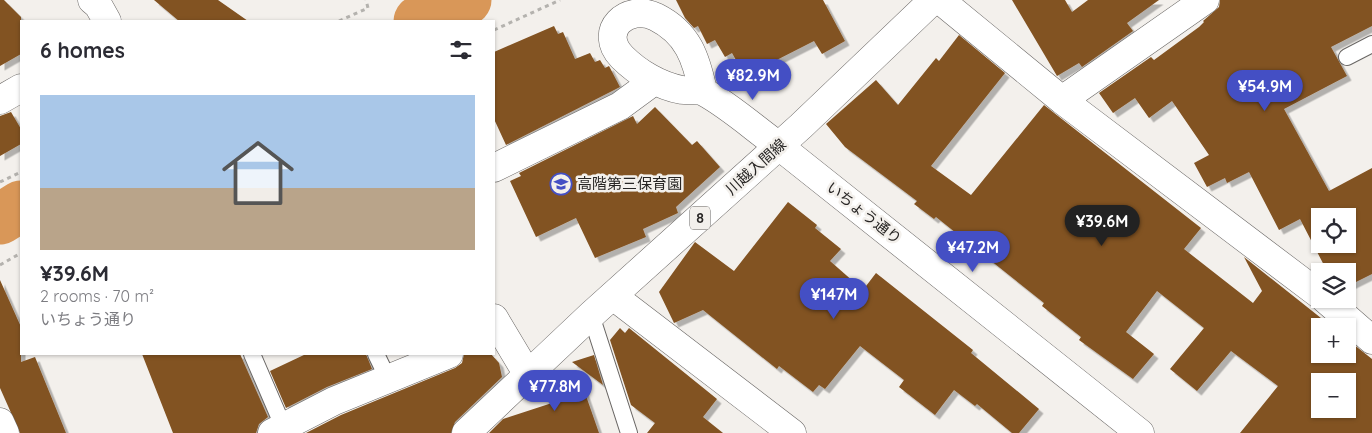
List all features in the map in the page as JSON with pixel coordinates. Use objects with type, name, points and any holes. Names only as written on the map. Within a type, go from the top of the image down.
[{"type":"street","points":[[92,0],[106,20]]},
{"type":"street","name":"川越入間線","points":[[466,433],[591,314],[779,146],[933,0]]},
{"type":"street","points":[[940,0],[1062,100],[1311,288]]},
{"type":"street","points":[[1062,100],[1205,0]]},
{"type":"street","points":[[645,12],[658,19],[688,44],[699,69],[703,91],[682,90],[654,81],[622,57],[612,38],[614,28],[620,20],[633,13],[645,12]]},
{"type":"street","points":[[495,168],[620,106],[654,81]]},
{"type":"street","points":[[0,100],[20,89]]},
{"type":"street","name":"いちょう通り","points":[[703,91],[779,146],[1140,433]]},
{"type":"street","points":[[613,296],[792,433]]},
{"type":"street","points":[[1336,308],[1372,340]]},
{"type":"street","points":[[496,328],[528,375]]},
{"type":"street","points":[[277,430],[334,401],[447,355]]},
{"type":"street","points":[[0,422],[6,433]]},
{"type":"lane","points":[[1347,57],[1372,44]]},
{"type":"lane","points":[[591,314],[629,433]]},
{"type":"lane","points":[[252,355],[277,430]]},
{"type":"lane","points":[[376,355],[388,379]]},
{"type":"path","points":[[341,20],[368,8],[366,0]]},
{"type":"path","points":[[495,30],[560,0]]},
{"type":"path","points":[[0,182],[20,172]]},
{"type":"path","points":[[0,264],[20,254]]},
{"type":"building","points":[[0,0],[4,0],[21,17],[20,55],[0,66]]},
{"type":"building","points":[[154,0],[218,0],[247,20],[178,20]]},
{"type":"building","points":[[676,0],[823,0],[845,41],[822,54],[814,41],[745,76],[732,53],[725,57],[715,40],[707,44],[698,26],[694,28],[685,18]]},
{"type":"building","points":[[1012,0],[1065,0],[1072,12],[1088,0],[1159,0],[1127,23],[1133,31],[1082,67],[1079,63],[1057,76]]},
{"type":"building","points":[[1220,0],[1372,0],[1372,26],[1331,47],[1347,76],[1284,109],[1329,191],[1372,168],[1372,274],[1356,282],[1356,263],[1323,263],[1318,253],[1356,253],[1356,208],[1311,208],[1311,240],[1300,219],[1279,230],[1249,172],[1227,183],[1225,178],[1207,187],[1194,163],[1209,155],[1172,101],[1149,118],[1135,98],[1113,113],[1099,93],[1151,57],[1154,60],[1199,27],[1219,7]]},
{"type":"building","points":[[554,26],[558,34],[563,32],[575,59],[590,53],[595,62],[600,60],[605,68],[609,66],[620,87],[506,145],[495,121],[495,52]]},
{"type":"building","points":[[959,35],[1005,73],[931,166],[971,195],[1044,105],[1201,228],[1184,249],[1253,303],[1262,291],[1244,257],[1321,318],[1311,318],[1311,363],[1356,363],[1356,346],[1372,359],[1372,433],[1240,433],[1278,386],[1231,351],[1197,391],[1170,369],[1204,328],[1157,291],[1126,332],[1154,354],[1133,379],[1079,340],[1081,337],[1042,306],[1044,303],[936,217],[934,219],[914,204],[917,201],[845,147],[826,124],[876,80],[898,105],[936,58],[939,61]]},
{"type":"building","points":[[655,107],[692,145],[697,141],[720,167],[676,207],[678,213],[643,229],[646,237],[595,258],[576,218],[536,237],[510,181],[521,176],[519,173],[633,116],[637,124]]},
{"type":"building","points":[[11,112],[20,127],[20,145],[0,156],[0,116]]},
{"type":"building","points":[[788,202],[817,225],[815,228],[841,249],[830,261],[863,290],[876,273],[973,350],[971,353],[1039,409],[1019,433],[1012,433],[977,404],[975,406],[954,390],[935,415],[899,387],[904,380],[860,346],[825,389],[819,385],[813,392],[779,366],[777,369],[703,310],[674,323],[659,292],[695,242],[734,271]]},
{"type":"building","points":[[0,280],[20,325],[21,362],[35,357],[66,433],[20,433],[0,388]]},
{"type":"building","points":[[620,328],[625,333],[629,328],[717,399],[703,417],[723,433],[647,433],[655,423],[631,405],[610,340]]},
{"type":"building","points":[[142,355],[240,355],[268,417],[259,424],[256,433],[173,433]]},
{"type":"building","points":[[304,355],[366,355],[372,369],[327,387],[286,408],[270,371]]},
{"type":"building","points":[[464,355],[492,355],[499,363],[502,377],[455,422],[451,433],[306,433],[341,415],[455,368],[462,363]]},
{"type":"building","points":[[594,355],[603,385],[572,362]]},
{"type":"building","points":[[578,373],[599,433],[489,433],[503,419],[552,403],[545,382]]},
{"type":"waterway","points":[[421,20],[466,0]]},
{"type":"waterway","points":[[0,219],[20,207]]},
{"type":"place","name":"高階第三保育園","points":[[561,184]]}]
